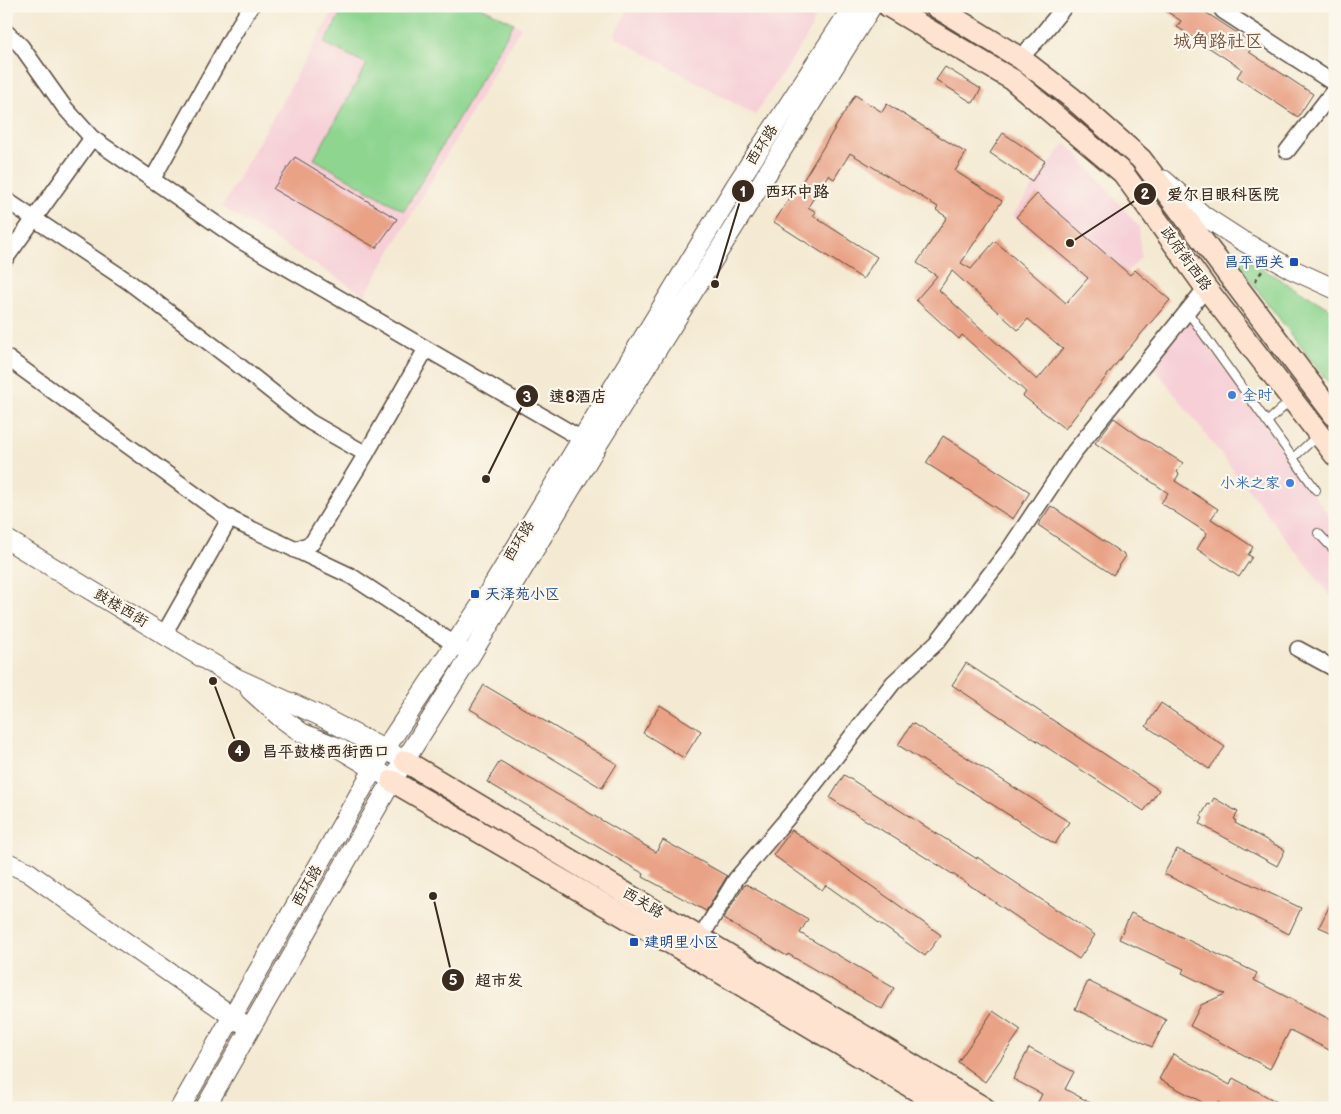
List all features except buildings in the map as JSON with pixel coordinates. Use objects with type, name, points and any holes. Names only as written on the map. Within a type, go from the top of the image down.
[{"type":"main road","name":"政府街西路","points":[[888,6],[1013,80],[1123,172],[1206,288],[1335,455]]},
{"type":"main road","name":"政府街西路","points":[[935,6],[1020,58],[1072,98],[1141,159],[1335,416]]},
{"type":"main road","name":"西关路","points":[[405,760],[984,1108]]},
{"type":"main road","name":"西关路","points":[[392,781],[700,960],[946,1108]]},
{"type":"street","points":[[152,180],[251,6]]},
{"type":"street","name":"西环路","points":[[205,1108],[392,781],[471,655],[736,185],[853,6]]},
{"type":"street","name":"西环路","points":[[180,1108],[385,749],[589,443],[872,6]]},
{"type":"street","points":[[1020,58],[1065,6]]},
{"type":"street","points":[[1220,6],[1223,11],[1335,84]]},
{"type":"street","points":[[6,32],[21,46],[65,108],[92,138],[241,241],[589,443]]},
{"type":"street","points":[[1287,151],[1335,89]]},
{"type":"street","points":[[6,258],[92,138]]},
{"type":"street","points":[[1141,159],[1204,216],[1270,257],[1335,289]]},
{"type":"street","points":[[6,200],[129,282],[310,422],[366,454]]},
{"type":"street","points":[[701,937],[736,878],[796,808],[893,683],[936,642],[1008,551],[1074,452],[1206,288]]},
{"type":"street","points":[[295,550],[312,543],[426,349]]},
{"type":"street","points":[[6,357],[230,518],[351,576],[471,655]]},
{"type":"street","points":[[164,634],[230,518]]},
{"type":"street","name":"鼓楼西街","points":[[6,539],[236,678],[318,715],[405,760]]},
{"type":"street","points":[[1298,649],[1335,669]]},
{"type":"street","name":"鼓楼西街","points":[[236,678],[280,717],[302,733],[337,747],[392,781]]},
{"type":"street","points":[[6,862],[28,872],[251,1029]]},
{"type":"lane","points":[[1187,311],[1316,490]]},
{"type":"lane","points":[[1267,422],[1292,400]]},
{"type":"lane","points":[[1293,458],[1319,435]]},
{"type":"lane","points":[[1318,533],[1335,551]]},
{"type":"path","points":[[1249,287],[1264,269]]},
{"type":"shaded area","points":[[336,6],[483,6],[521,27],[365,295],[222,207]]},
{"type":"shaded area","points":[[629,6],[819,6],[810,32],[755,115],[614,36]]},
{"type":"shaded area","points":[[1065,143],[1077,154],[1139,227],[1141,257],[1105,296],[1012,216]]},
{"type":"shaded area","points":[[1189,319],[1335,524],[1335,602],[1149,361]]},
{"type":"green space","points":[[345,6],[479,6],[514,23],[404,211],[314,159],[367,64],[324,43]]},
{"type":"green space","points":[[1219,240],[1252,263],[1335,312],[1335,391]]},
{"type":"place","name":"爱尔目眼科医院","points":[[1070,243]]},
{"type":"place","name":"昌平西关","points":[[1294,262]]},
{"type":"place","name":"西环中路","points":[[715,284]]},
{"type":"place","name":"全时","points":[[1232,395]]},
{"type":"place","name":"速8酒店","points":[[486,479]]},
{"type":"place","name":"小米之家","points":[[1290,483]]},
{"type":"place","name":"天泽苑小区","points":[[475,594]]},
{"type":"place","name":"昌平鼓楼西街西口","points":[[213,681]]},
{"type":"place","name":"超市发","points":[[433,896]]},
{"type":"place","name":"建明里小区","points":[[634,942]]},
{"type":"district","name":"城角路社区","points":[[1218,41]]}]
